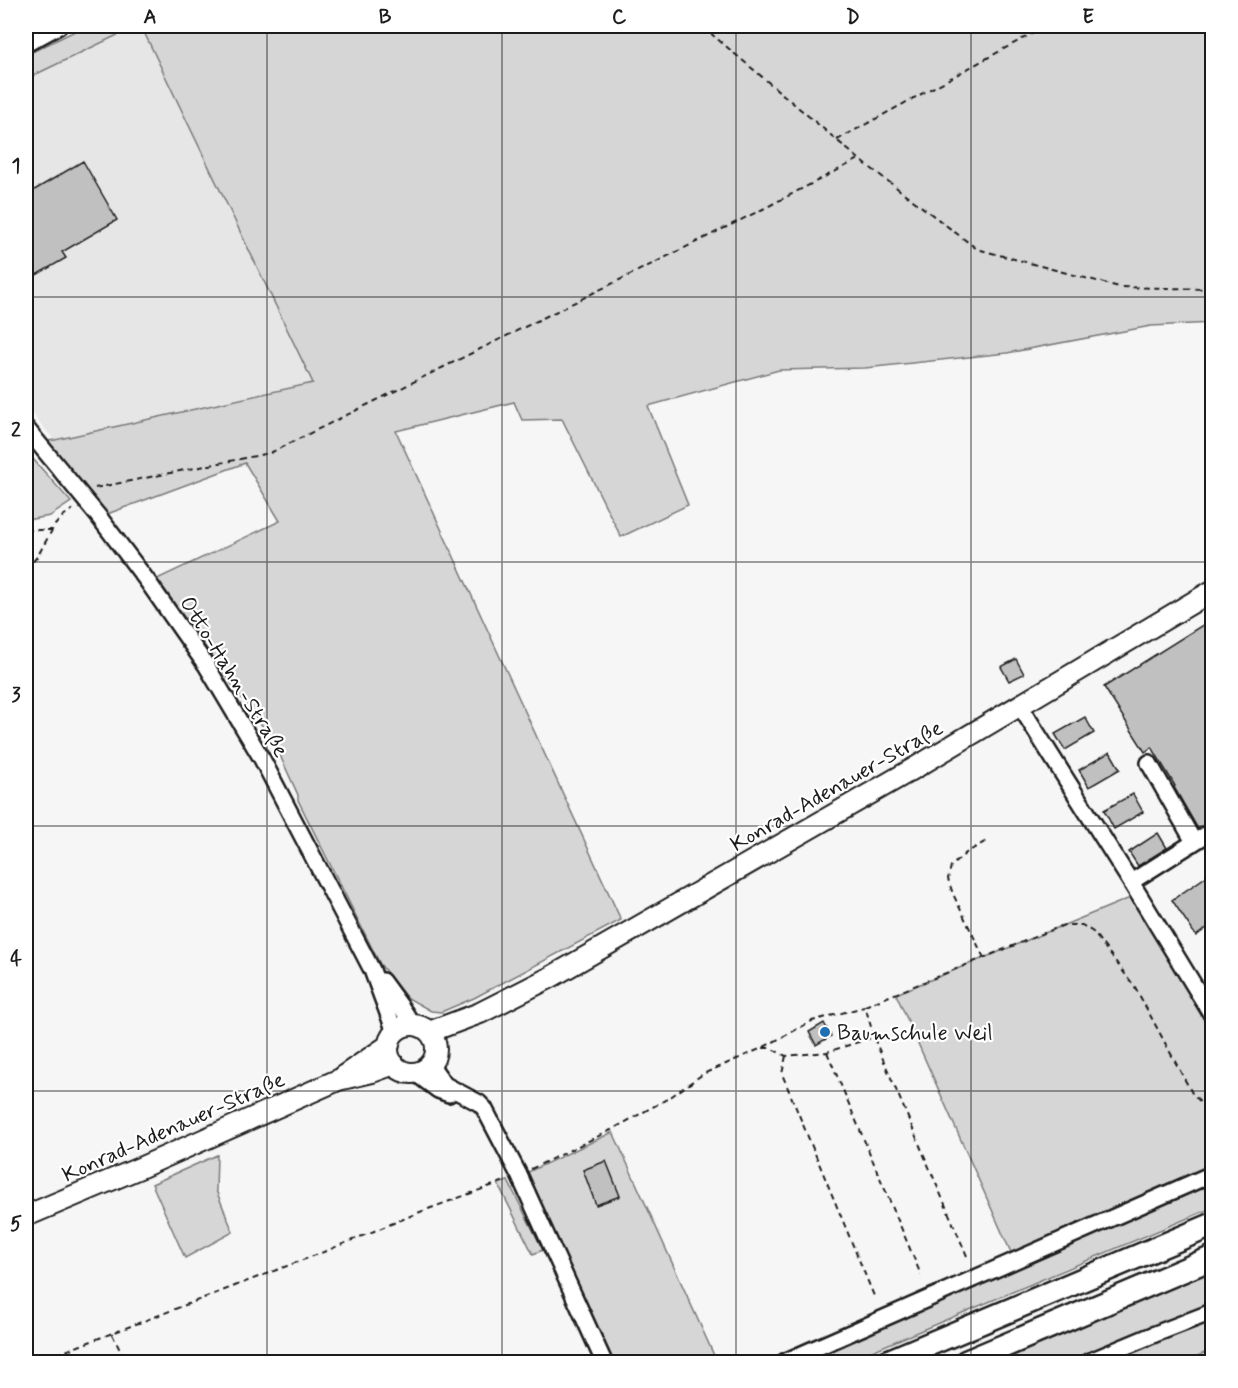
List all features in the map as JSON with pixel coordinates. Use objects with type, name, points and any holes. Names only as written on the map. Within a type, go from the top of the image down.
[{"type":"highway","points":[[887,1362],[1212,1225]]},
{"type":"highway","points":[[966,1362],[1212,1258]]},
{"type":"main road","name":"Konrad-Adenauer-Straße","points":[[338,1080],[366,1060],[412,1036],[480,1013],[551,976],[727,877],[1212,591]]},
{"type":"main road","points":[[412,1036],[434,1058],[422,1068],[406,1072],[394,1064],[389,1053],[412,1036]]},
{"type":"main road","name":"Konrad-Adenauer-Straße","points":[[26,1216],[338,1080],[394,1064]]},
{"type":"street","points":[[26,44],[59,26]]},
{"type":"street","name":"Otto-Hahn-Straße","points":[[26,428],[148,582],[206,664],[262,759],[372,970],[393,994],[412,1036]]},
{"type":"street","points":[[1020,706],[1212,1015]]},
{"type":"street","points":[[1149,763],[1194,842]]},
{"type":"street","points":[[1131,882],[1212,831]]},
{"type":"street","points":[[422,1068],[438,1090],[466,1097],[484,1108],[519,1175],[604,1362]]},
{"type":"street","points":[[784,1362],[1212,1174]]},
{"type":"street","points":[[1088,1362],[1212,1312]]},
{"type":"path","points":[[702,26],[858,159],[977,249],[1119,286],[1212,289]]},
{"type":"path","points":[[837,140],[1046,26]]},
{"type":"path","points":[[26,569],[37,557],[55,525],[82,496],[270,453],[753,214],[858,159]]},
{"type":"path","points":[[26,530],[52,530]]},
{"type":"path","points":[[984,958],[948,879],[951,866],[966,853],[988,840]]},
{"type":"path","points":[[37,1362],[519,1175],[611,1130],[669,1098],[703,1074],[762,1048],[812,1021],[865,1006],[1064,925],[1082,925],[1093,932],[1135,987],[1192,1093],[1212,1114]]},
{"type":"path","points":[[865,1006],[874,1037],[967,1256]]},
{"type":"path","points":[[762,1048],[770,1048],[786,1056],[827,1052],[874,1037]]},
{"type":"path","points":[[827,1052],[921,1275]]},
{"type":"path","points":[[786,1056],[782,1074],[874,1296]]},
{"type":"path","points":[[112,1334],[126,1362]]},
{"type":"shaded area","points":[[85,26],[1212,26],[1212,323],[1151,326],[1007,353],[865,368],[779,370],[648,406],[688,505],[621,537],[562,419],[522,420],[514,402],[396,431],[621,920],[474,998],[441,1012],[431,1011],[406,997],[380,964],[298,800],[298,795],[272,738],[157,579],[280,521],[245,463],[99,517],[37,442],[55,440],[313,383],[142,28],[132,28],[26,79],[26,55]]},
{"type":"shaded area","points":[[132,28],[142,28],[313,383],[54,440],[26,406],[26,79]]},
{"type":"shaded area","points":[[26,451],[71,502],[50,516],[26,520]]},
{"type":"shaded area","points":[[1135,896],[1212,1023],[1212,1167],[1013,1257],[896,994]]},
{"type":"shaded area","points":[[613,1132],[717,1362],[610,1362],[528,1172]]},
{"type":"shaded area","points":[[217,1155],[216,1190],[233,1232],[185,1258],[152,1184]]},
{"type":"shaded area","points":[[1212,1180],[1212,1208],[846,1362],[796,1362],[1015,1269]]},
{"type":"shaded area","points":[[508,1181],[543,1250],[533,1254],[498,1184]]},
{"type":"shaded area","points":[[1212,1271],[1212,1302],[1070,1362],[998,1362]]},
{"type":"shaded area","points":[[1212,1315],[1212,1350],[1183,1362],[1096,1362]]},
{"type":"building","points":[[83,161],[117,220],[62,252],[66,258],[26,281],[26,195]]},
{"type":"building","points":[[1212,619],[1212,821],[1198,829],[1152,747],[1145,752],[1104,687]]},
{"type":"building","points":[[1016,659],[1024,674],[1009,681],[1001,667]]},
{"type":"building","points":[[1085,717],[1094,733],[1065,750],[1055,734]]},
{"type":"building","points":[[1110,752],[1120,769],[1089,787],[1079,770]]},
{"type":"building","points":[[1133,794],[1143,812],[1114,829],[1104,810]]},
{"type":"building","points":[[1158,833],[1167,848],[1138,866],[1129,852]]},
{"type":"building","points":[[1207,876],[1212,884],[1212,924],[1196,936],[1172,900]]},
{"type":"building","points":[[824,1023],[831,1036],[816,1045],[809,1032]]},
{"type":"building","points":[[606,1161],[620,1196],[596,1205],[583,1170]]},
{"type":"place","name":"Baumschule Weil","points":[[825,1032]]}]
